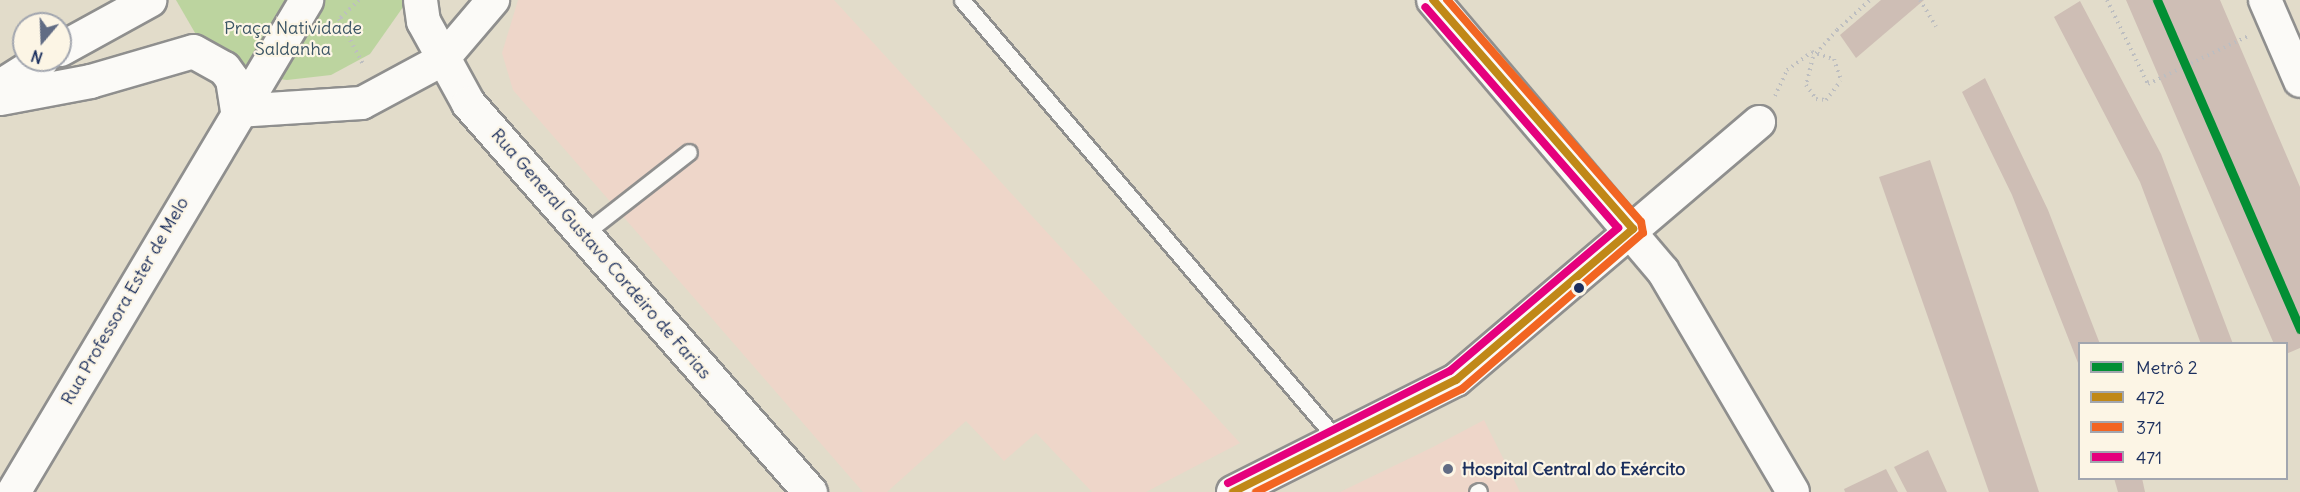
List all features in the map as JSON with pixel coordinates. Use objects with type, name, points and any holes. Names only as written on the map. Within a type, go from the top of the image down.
[{"type":"street","points":[[72,42],[149,0]]},
{"type":"street","points":[[237,111],[306,0]]},
{"type":"street","name":"Rua General Gustavo Cordeiro de Farias","points":[[420,0],[423,21],[442,60],[468,103],[810,492]]},
{"type":"street","points":[[237,111],[319,109],[383,94],[442,60],[493,0]]},
{"type":"street","points":[[1433,0],[1633,229],[1664,271],[1793,492]]},
{"type":"street","points":[[2265,0],[2300,81]]},
{"type":"street","points":[[0,98],[90,81],[193,51],[224,68],[232,79],[237,111]]},
{"type":"street","points":[[0,86],[23,72]]},
{"type":"street","name":"Rua Professora Ester de Melo","points":[[13,492],[237,111]]},
{"type":"street","points":[[1233,492],[1339,442],[1456,380],[1759,122]]},
{"type":"lane","points":[[962,0],[1339,442]]},
{"type":"lane","points":[[584,234],[690,152]]},
{"type":"path","points":[[359,0],[339,19],[383,94]]},
{"type":"path","points":[[1759,122],[1787,70],[1803,56],[1834,59],[1841,81],[1832,97],[1816,99],[1806,78],[1822,43],[1870,0]]},
{"type":"path","points":[[1920,0],[1936,27]]},
{"type":"path","points":[[2107,0],[2148,84],[2252,34]]},
{"type":"shaded area","points":[[518,0],[834,0],[1240,443],[1146,492],[1092,492],[1036,433],[1004,461],[966,421],[887,492],[863,492],[513,90],[502,53]]},
{"type":"shaded area","name":"Hospital Central do Exército","points":[[1484,420],[1520,492],[1340,492],[1433,447]]},
{"type":"green space","name":"Praça Natividade Saldanha","points":[[176,0],[408,0],[370,54],[331,75],[287,80],[262,77],[221,58],[198,38]]},
{"type":"building","points":[[1881,0],[1924,0],[1856,58],[1840,35]]},
{"type":"building","points":[[2126,0],[2220,0],[2300,187],[2300,348],[2288,353],[2288,342],[2273,342]]},
{"type":"building","points":[[2080,1],[2161,154],[2232,342],[2200,342],[2140,182],[2054,17]]},
{"type":"building","points":[[1985,78],[2048,210],[2099,342],[2078,342],[2078,363],[2012,195],[1962,92]]},
{"type":"building","points":[[1930,160],[2039,492],[1989,492],[1879,177]]},
{"type":"building","points":[[1928,450],[1947,492],[1907,492],[1894,467]]},
{"type":"building","points":[[1886,469],[1898,492],[1845,492],[1844,489]]},
{"type":"building","points":[[2115,480],[2142,480],[2145,492],[2118,492]]},
{"type":"metro line","name":"2","points":[[2157,0],[2300,329]]},
{"type":"transit line","name":"472","points":[[1233,492],[1456,380],[1633,229],[1433,0]]},
{"type":"transit line","name":"371","points":[[1256,492],[1462,389],[1643,233],[1641,222],[1447,0]]},
{"type":"transit line","name":"471","points":[[1228,483],[1450,371],[1618,228],[1425,7]]},
{"type":"place","name":"Hospital Central do Exército","points":[[1448,469]]}]
